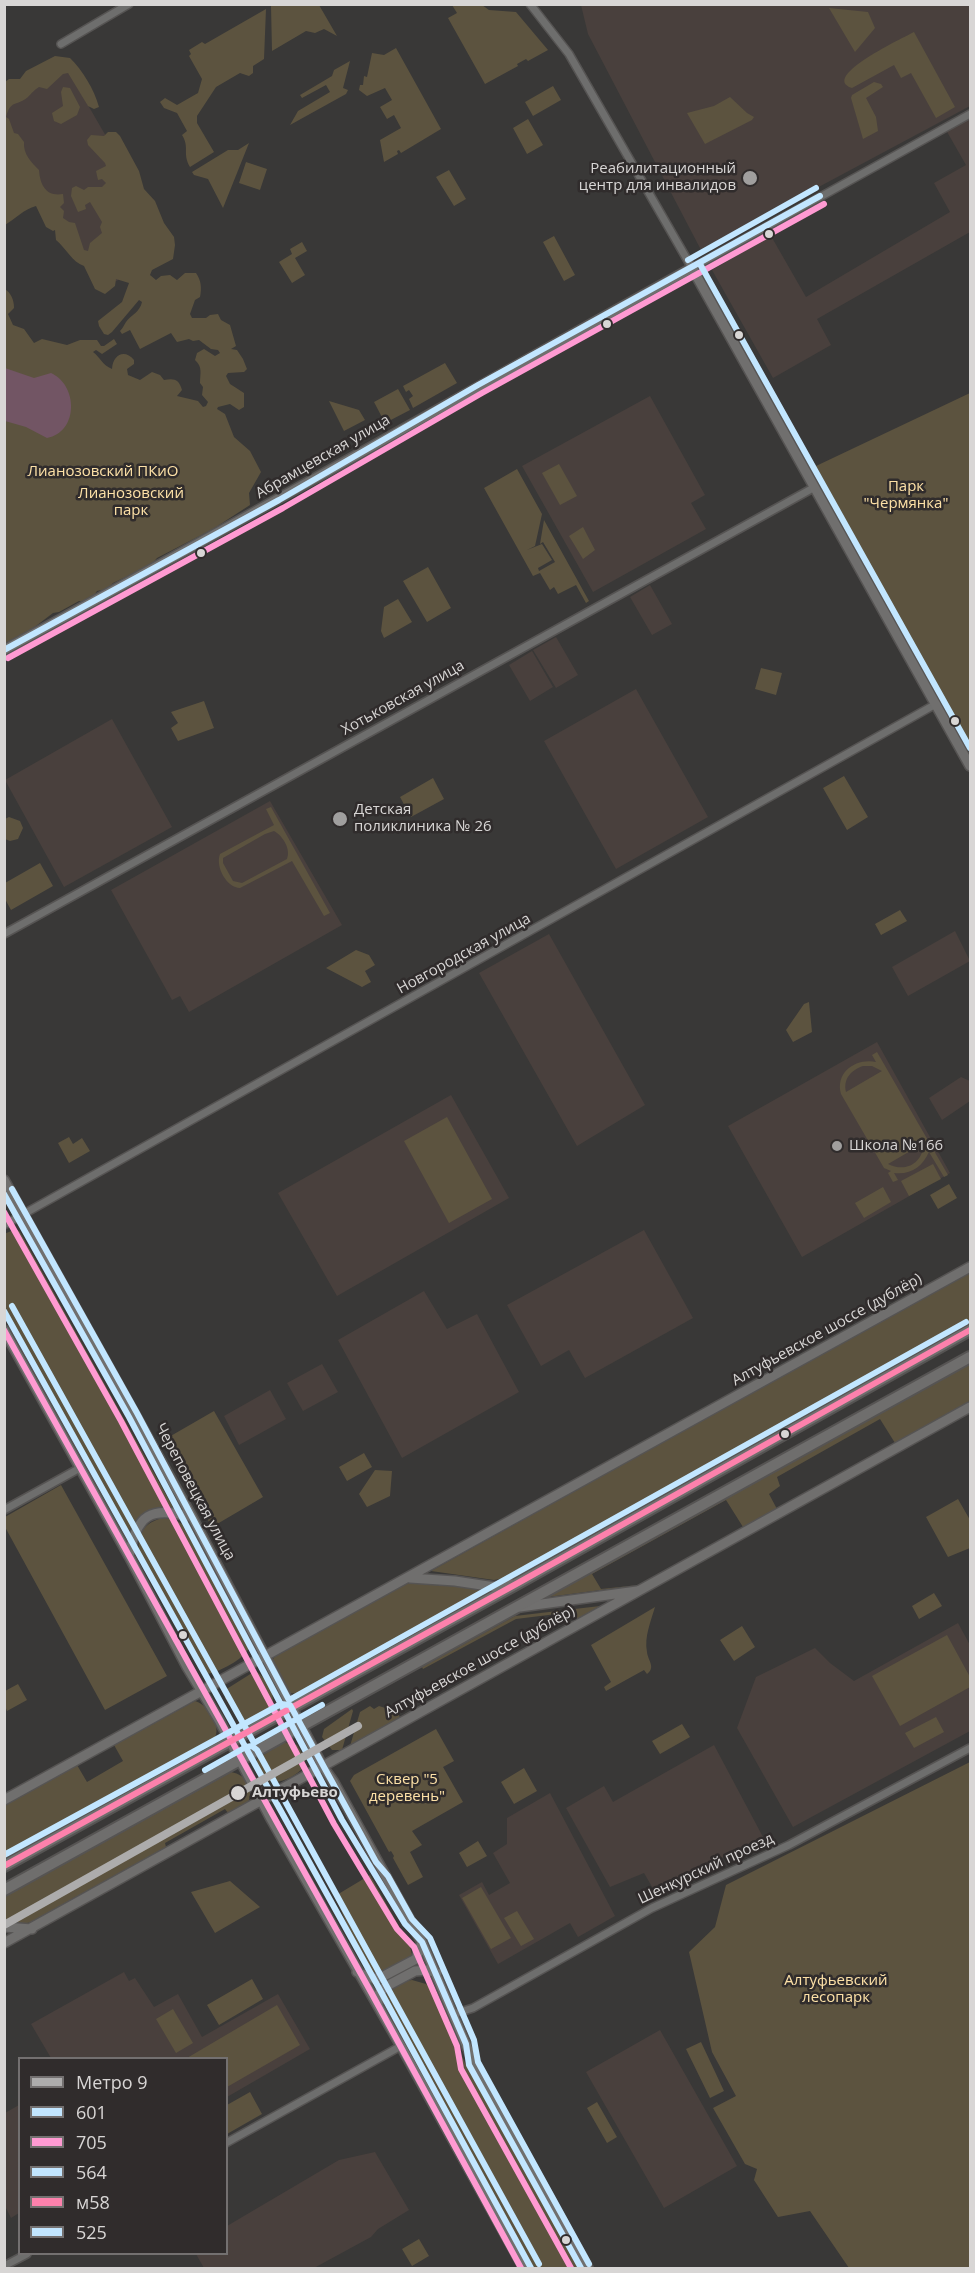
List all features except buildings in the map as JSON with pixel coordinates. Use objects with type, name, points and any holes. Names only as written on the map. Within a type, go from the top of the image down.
[{"type":"main road","points":[[692,268],[970,766]]},
{"type":"main road","name":"Абрамцевская улица","points":[[4,650],[279,500],[478,385],[692,268]]},
{"type":"main road","name":"Череповецкая улица","points":[[4,1180],[192,1517],[322,1767],[333,1781],[378,1860],[437,1973],[473,2061],[588,2268]]},
{"type":"main road","name":"Алтуфьевское шоссе (дублёр)","points":[[4,1800],[655,1443],[970,1267]]},
{"type":"main road","points":[[4,1330],[129,1556],[161,1620],[524,2268]]},
{"type":"main road","points":[[4,1866],[291,1709],[970,1330]]},
{"type":"main road","points":[[4,1890],[970,1357]]},
{"type":"main road","name":"Алтуфьевское шоссе (дублёр)","points":[[4,1943],[262,1802],[970,1407]]},
{"type":"main road","points":[[129,1556],[135,1531],[146,1518],[168,1512],[192,1517]]},
{"type":"main road","points":[[407,1578],[455,1581],[495,1587],[518,1583]]},
{"type":"main road","points":[[518,1608],[642,1591]]},
{"type":"main road","points":[[4,1927],[32,1929]]},
{"type":"main road","points":[[357,1972],[370,1978],[381,1978],[416,1959],[422,1942]]},
{"type":"main road","points":[[378,2006],[378,1995],[385,1987],[415,1971],[427,1970],[437,1973]]},
{"type":"street","points":[[61,44],[129,4]]},
{"type":"street","points":[[530,4],[569,54],[692,268]]},
{"type":"street","name":"Абрамцевская улица","points":[[692,268],[970,114]]},
{"type":"street","name":"Хотьковская улица","points":[[4,934],[815,487]]},
{"type":"street","name":"Новгородская улица","points":[[4,1225],[936,704]]},
{"type":"street","points":[[4,1509],[80,1468]]},
{"type":"street","name":"Шенкурский проезд","points":[[454,2014],[472,2008],[652,1908],[789,1845],[970,1748]]},
{"type":"street","points":[[228,2142],[401,2046]]},
{"type":"street","points":[[4,2266],[23,2255]]},
{"type":"shaded area","name":"Реабилитационный центр для инвалидов","points":[[581,5],[970,5],[970,106],[701,250],[588,34]]},
{"type":"shaded area","points":[[63,62],[172,250],[102,289],[5,121],[4,94]]},
{"type":"shaded area","points":[[970,117],[970,232],[817,319],[831,345],[773,378],[712,270],[771,236],[806,297],[950,212],[934,183],[966,165],[946,130]]},
{"type":"shaded area","points":[[5,368],[34,378],[51,373],[60,379],[70,397],[71,408],[65,427],[57,434],[47,438],[26,427],[5,421]]},
{"type":"shaded area","points":[[650,396],[705,495],[691,503],[706,529],[593,592],[522,466]]},
{"type":"shaded area","points":[[650,585],[672,624],[652,635],[630,597]]},
{"type":"shaded area","points":[[556,637],[578,675],[556,688],[533,650]]},
{"type":"shaded area","points":[[532,651],[553,687],[530,701],[509,665]]},
{"type":"shaded area","points":[[636,689],[708,817],[616,869],[544,741]]},
{"type":"shaded area","points":[[112,719],[172,827],[64,887],[5,780]]},
{"type":"shaded area","points":[[270,801],[342,925],[189,1012],[180,996],[172,1000],[111,890]]},
{"type":"shaded area","points":[[955,931],[970,961],[908,996],[892,967]]},
{"type":"shaded area","points":[[549,934],[645,1105],[577,1146],[479,973]]},
{"type":"shaded area","name":"Школа №166","points":[[877,1042],[950,1173],[802,1257],[728,1126]]},
{"type":"shaded area","points":[[961,1077],[970,1081],[970,1101],[942,1120],[929,1098]]},
{"type":"shaded area","points":[[451,1095],[509,1198],[337,1296],[278,1193]]},
{"type":"shaded area","points":[[644,1230],[693,1318],[585,1378],[569,1350],[541,1366],[507,1305]]},
{"type":"shaded area","points":[[424,1291],[447,1329],[477,1314],[519,1392],[402,1458],[338,1340]]},
{"type":"shaded area","points":[[322,1364],[338,1392],[303,1411],[287,1383]]},
{"type":"shaded area","points":[[270,1390],[286,1419],[239,1445],[224,1416]]},
{"type":"shaded area","points":[[958,1623],[970,1645],[970,1731],[793,1827],[737,1728],[756,1677],[815,1648],[854,1681]]},
{"type":"shaded area","points":[[714,1745],[763,1837],[655,1892],[644,1873],[610,1887],[566,1808],[604,1786],[613,1802]]},
{"type":"shaded area","points":[[550,1793],[615,1916],[578,1937],[570,1923],[498,1964],[459,1895],[482,1882],[489,1895],[510,1883],[493,1853],[507,1844],[507,1818]]},
{"type":"shaded area","points":[[124,1972],[129,1981],[135,1978],[154,2007],[178,1994],[202,2037],[278,1994],[310,2049],[228,2096],[228,2057],[50,2057],[31,2024]]},
{"type":"shaded area","points":[[660,2030],[737,2166],[664,2208],[586,2072]]},
{"type":"shaded area","points":[[18,2106],[18,2214],[11,2218],[5,2206],[5,2113]]},
{"type":"shaded area","points":[[375,2152],[409,2210],[378,2229],[371,2237],[314,2268],[204,2268],[197,2255],[228,2255],[228,2225],[339,2160]]},
{"type":"green space","points":[[275,4],[282,6],[319,5],[337,36],[324,29],[315,33],[306,31],[272,51],[271,6]]},
{"type":"green space","points":[[452,5],[482,5],[489,10],[516,12],[548,50],[528,61],[526,59],[517,64],[518,66],[485,84],[448,18],[457,13]]},
{"type":"green space","points":[[829,8],[868,12],[875,28],[855,52]]},
{"type":"green space","points":[[266,9],[264,59],[253,66],[253,73],[249,76],[240,73],[216,87],[197,116],[197,123],[214,152],[190,167],[182,135],[187,131],[177,113],[164,108],[160,102],[165,98],[177,105],[198,93],[202,79],[189,56],[191,54],[189,50],[202,42],[205,44]]},
{"type":"green space","points":[[914,32],[955,107],[936,118],[911,73],[901,78],[894,65],[852,88],[845,83],[846,75],[867,58]]},
{"type":"green space","points":[[396,48],[441,129],[401,153],[397,151],[398,154],[384,162],[380,140],[401,128],[394,115],[387,119],[380,107],[392,100],[385,88],[367,96],[359,90],[360,85],[363,85],[364,76],[367,77],[372,53],[384,55]]},
{"type":"green space","name":"Лианозовский парк","points":[[55,56],[70,58],[75,63],[84,74],[99,107],[94,109],[88,106],[68,73],[63,74],[47,89],[39,87],[24,100],[12,105],[6,117],[14,133],[18,134],[24,142],[26,154],[39,170],[45,189],[53,194],[63,194],[64,203],[60,207],[64,211],[63,218],[75,223],[84,250],[88,251],[90,243],[102,233],[100,227],[102,222],[90,202],[85,205],[86,209],[78,212],[71,196],[72,188],[76,186],[84,190],[88,187],[102,187],[106,183],[102,179],[98,180],[96,171],[106,166],[88,145],[87,140],[91,135],[104,136],[108,132],[116,132],[120,136],[139,171],[144,189],[155,201],[164,223],[174,237],[173,259],[152,270],[150,275],[156,280],[161,276],[170,275],[177,280],[185,273],[196,273],[201,290],[200,297],[195,300],[190,314],[192,318],[206,318],[218,314],[221,320],[230,325],[236,346],[231,349],[237,350],[247,369],[244,372],[228,373],[226,376],[230,384],[244,393],[244,407],[239,410],[230,404],[217,409],[225,414],[234,437],[250,451],[261,472],[249,493],[250,505],[213,529],[157,558],[151,565],[113,583],[107,589],[97,591],[93,597],[83,602],[79,601],[53,613],[32,629],[5,643],[5,289],[13,302],[14,308],[8,314],[13,325],[24,329],[34,343],[42,339],[67,345],[80,340],[97,340],[101,346],[104,346],[114,339],[117,344],[102,354],[96,350],[93,352],[106,366],[112,369],[117,357],[127,355],[134,360],[134,364],[127,369],[128,375],[140,380],[152,372],[160,375],[164,380],[176,380],[182,390],[177,396],[198,401],[203,407],[208,402],[202,395],[200,368],[195,360],[197,353],[204,349],[215,356],[220,353],[199,340],[189,339],[177,342],[171,333],[140,349],[130,330],[122,334],[120,331],[139,308],[142,302],[139,300],[112,332],[108,335],[104,334],[98,321],[122,302],[129,283],[116,279],[115,286],[105,294],[95,289],[84,266],[56,240],[55,230],[46,227],[36,206],[5,225],[5,82],[9,79],[20,79],[26,71]]},
{"type":"green space","points":[[350,61],[343,88],[348,90],[346,94],[290,125],[298,111],[330,92],[326,85],[302,98],[300,95],[332,76],[334,70]]},
{"type":"green space","points":[[874,82],[883,87],[866,98],[876,117],[878,131],[863,139],[851,98],[852,95]]},
{"type":"green space","points":[[553,86],[561,100],[533,116],[525,102]]},
{"type":"green space","points":[[63,87],[70,88],[80,107],[77,115],[61,124],[54,121],[52,113],[63,106],[61,92]]},
{"type":"green space","points":[[730,97],[754,117],[705,144],[687,113],[714,106]]},
{"type":"green space","points":[[528,119],[543,145],[527,154],[513,128]]},
{"type":"green space","points":[[249,143],[223,208],[208,179],[194,175],[192,172],[228,150],[238,150]]},
{"type":"green space","points":[[246,162],[267,169],[260,190],[239,183]]},
{"type":"green space","points":[[449,170],[466,199],[454,206],[436,177]]},
{"type":"green space","points":[[554,236],[575,275],[564,281],[543,242]]},
{"type":"green space","points":[[302,242],[307,251],[295,258],[305,275],[292,283],[279,262],[292,254],[290,249]]},
{"type":"green space","points":[[445,363],[457,383],[413,408],[409,399],[413,396],[409,390],[406,392],[403,386]]},
{"type":"green space","points":[[398,389],[410,410],[385,423],[374,402]]},
{"type":"green space","name":"Парк \"Чермянка\"","points":[[970,393],[970,746],[816,466]]},
{"type":"green space","points":[[329,401],[359,410],[365,420],[344,431]]},
{"type":"green space","points":[[559,464],[577,496],[560,505],[542,473]]},
{"type":"green space","points":[[517,469],[542,514],[535,546],[527,550],[542,544],[552,560],[538,568],[539,571],[555,562],[543,542],[540,544],[544,520],[589,601],[586,603],[576,585],[558,594],[554,587],[550,590],[540,573],[533,576],[484,488]]},
{"type":"green space","points":[[583,527],[595,550],[583,559],[569,536]]},
{"type":"green space","points":[[428,567],[451,608],[427,622],[403,581]]},
{"type":"green space","points":[[398,599],[412,622],[384,638],[381,631],[384,607]]},
{"type":"green space","points":[[761,668],[782,673],[776,695],[755,689]]},
{"type":"green space","points":[[204,701],[214,728],[178,741],[171,728],[178,723],[171,712]]},
{"type":"green space","points":[[844,776],[868,817],[847,830],[823,788]]},
{"type":"green space","points":[[433,778],[444,799],[411,817],[400,797]]},
{"type":"green space","points":[[271,807],[330,913],[324,916],[292,861],[240,888],[231,885],[223,876],[219,865],[220,854],[274,825],[266,809]],"holes":[[[274,831],[287,847],[287,859],[242,883],[233,881],[223,863],[223,858],[265,834]]]},
{"type":"green space","points":[[9,817],[20,821],[23,828],[18,839],[10,841],[5,839],[5,819]]},
{"type":"green space","points":[[40,863],[53,886],[11,910],[5,899],[5,883]]},
{"type":"green space","points":[[900,910],[907,921],[881,935],[875,924]]},
{"type":"green space","points":[[356,950],[369,955],[375,965],[365,971],[371,982],[362,987],[326,968]]},
{"type":"green space","points":[[809,1002],[812,1032],[793,1042],[786,1030],[804,1004]]},
{"type":"green space","points":[[877,1052],[948,1175],[944,1177],[929,1152],[915,1169],[906,1173],[894,1173],[898,1180],[893,1182],[888,1173],[891,1171],[884,1168],[841,1094],[840,1086],[844,1073],[849,1068],[861,1062],[876,1062],[872,1055]],"holes":[[[863,1066],[872,1066],[882,1071],[846,1092],[845,1087],[849,1076]],[[924,1143],[917,1161],[907,1167],[895,1167],[888,1164]]]},
{"type":"green space","points":[[447,1117],[492,1199],[449,1223],[404,1141]]},
{"type":"green space","points":[[69,1137],[73,1144],[82,1138],[90,1151],[69,1163],[58,1143]]},
{"type":"green space","points":[[933,1164],[941,1179],[909,1196],[901,1181]]},
{"type":"green space","points":[[949,1184],[957,1198],[938,1209],[930,1195]]},
{"type":"green space","points":[[883,1187],[891,1202],[864,1218],[855,1203]]},
{"type":"green space","points":[[16,1229],[20,1232],[174,1509],[158,1509],[146,1513],[135,1522],[127,1535],[5,1314],[4,1234]]},
{"type":"green space","points":[[970,1271],[970,1321],[510,1577],[494,1580],[431,1571]]},
{"type":"green space","points":[[970,1363],[970,1401],[895,1443],[880,1419],[777,1477],[780,1486],[769,1494],[777,1509],[743,1527],[726,1500],[592,1574],[601,1589],[639,1585],[548,1597]]},
{"type":"green space","points":[[214,1411],[263,1497],[212,1527],[162,1441]]},
{"type":"green space","points":[[364,1453],[372,1467],[347,1481],[339,1467]]},
{"type":"green space","points":[[375,1470],[392,1471],[390,1496],[367,1507],[359,1494]]},
{"type":"green space","points":[[61,1485],[167,1676],[105,1710],[5,1527],[5,1517]]},
{"type":"green space","points":[[958,1499],[970,1520],[970,1548],[948,1557],[926,1517]]},
{"type":"green space","points":[[163,1518],[173,1519],[182,1524],[249,1647],[236,1661],[208,1674],[203,1674],[140,1559],[141,1533],[149,1524]]},
{"type":"green space","points":[[408,1583],[478,1588],[480,1591],[479,1594],[309,1689],[299,1694],[290,1693],[274,1665],[273,1659],[276,1655]]},
{"type":"green space","points":[[934,1593],[942,1606],[919,1619],[912,1606]]},
{"type":"green space","points":[[600,1606],[577,1619],[573,1612],[516,1619],[423,1669],[422,1667],[515,1616]]},
{"type":"green space","points":[[655,1607],[646,1641],[650,1671],[647,1674],[644,1670],[606,1691],[604,1687],[611,1682],[591,1645]]},
{"type":"green space","points":[[742,1626],[755,1647],[734,1661],[720,1640]]},
{"type":"green space","points":[[947,1635],[970,1677],[970,1687],[900,1726],[872,1676]]},
{"type":"green space","points":[[257,1672],[270,1688],[273,1697],[272,1706],[247,1720],[239,1720],[225,1698],[225,1690]]},
{"type":"green space","points":[[18,1684],[27,1700],[7,1711],[5,1691]]},
{"type":"green space","points":[[195,1701],[205,1707],[213,1717],[217,1729],[214,1740],[5,1854],[5,1805],[77,1765],[87,1782],[123,1761],[114,1745]]},
{"type":"green space","points":[[370,1706],[374,1709],[379,1706],[398,1712],[400,1718],[350,1746],[360,1712]]},
{"type":"green space","points":[[352,1709],[342,1750],[332,1750],[322,1737],[324,1729]]},
{"type":"green space","points":[[936,1717],[944,1732],[914,1748],[905,1733]]},
{"type":"green space","points":[[682,1724],[690,1737],[660,1754],[652,1741]]},
{"type":"green space","name":"Сквер \"5 деревень\"","points":[[436,1729],[454,1761],[443,1767],[463,1802],[412,1831],[422,1845],[410,1852],[423,1877],[408,1885],[394,1856],[391,1851],[389,1852],[350,1781],[354,1775]]},
{"type":"green space","points":[[284,1742],[297,1745],[305,1758],[304,1767],[288,1779],[270,1781],[264,1778],[259,1771],[257,1759]]},
{"type":"green space","name":"Алтуфьевский лесопарк","points":[[970,1762],[970,2268],[849,2268],[810,2211],[778,2217],[754,2180],[757,2169],[745,2164],[713,2108],[736,2096],[712,2052],[689,1952],[715,1927],[726,1885]]},
{"type":"green space","points":[[524,1768],[537,1791],[514,1804],[501,1782]]},
{"type":"green space","points":[[231,1772],[241,1776],[248,1783],[250,1797],[248,1803],[228,1813],[225,1809],[165,1843],[166,1847],[31,1922],[24,1924],[5,1922],[4,1897]]},
{"type":"green space","points":[[478,1841],[487,1856],[467,1867],[459,1853]]},
{"type":"green space","points":[[370,1875],[410,1946],[412,1955],[410,1960],[378,1975],[373,1973],[348,1927],[335,1896]]},
{"type":"green space","points":[[230,1881],[260,1907],[215,1933],[191,1892]]},
{"type":"green space","points":[[481,1887],[511,1938],[491,1949],[462,1898]]},
{"type":"green space","points":[[517,1911],[534,1939],[521,1946],[504,1918]]},
{"type":"green space","points":[[252,1979],[263,1999],[219,2025],[207,2005]]},
{"type":"green space","points":[[412,1980],[426,1984],[432,1989],[465,2063],[579,2268],[533,2268],[384,2000],[384,1993]]},
{"type":"green space","points":[[277,2005],[300,2045],[228,2086],[228,2057],[189,2057]]},
{"type":"green space","points":[[173,2009],[193,2043],[176,2053],[156,2019]]},
{"type":"green space","points":[[701,2042],[724,2091],[710,2098],[686,2049]]},
{"type":"green space","points":[[250,2092],[262,2114],[228,2133],[228,2104]]},
{"type":"green space","points":[[597,2102],[617,2137],[607,2143],[587,2108]]},
{"type":"green space","points":[[419,2239],[429,2256],[412,2266],[402,2249]]},
{"type":"metro line","name":"9","points":[[4,1925],[358,1726]]},
{"type":"transit line","name":"564","points":[[688,260],[816,188]]},
{"type":"transit line","name":"601","points":[[4,650],[279,500],[478,385],[820,196]]},
{"type":"transit line","name":"705","points":[[8,658],[283,508],[482,393],[824,204]]},
{"type":"transit line","name":"564","points":[[700,264],[970,748]]},
{"type":"transit line","name":"564","points":[[12,1189],[137,1413],[289,1700],[966,1322]]},
{"type":"transit line","name":"601","points":[[4,1194],[129,1417],[342,1820],[405,1924],[422,1942],[466,2044],[469,2065],[581,2268]]},
{"type":"transit line","name":"705","points":[[4,1212],[121,1421],[334,1824],[397,1929],[414,1947],[457,2046],[461,2069],[571,2268]]},
{"type":"transit line","name":"564","points":[[12,1306],[254,1743],[322,1705]]},
{"type":"transit line","name":"601","points":[[4,1311],[380,1990],[531,2268]]},
{"type":"transit line","name":"705","points":[[4,1330],[521,2268]]},
{"type":"transit line","name":"м58","points":[[4,1866],[518,1583],[970,1330]]},
{"type":"transit line","name":"525","points":[[4,1855],[281,1704],[290,1705],[376,1862],[388,1876],[412,1919],[430,1938],[474,2040],[478,2062],[589,2264]]},
{"type":"transit line","name":"525","points":[[205,1770],[246,1747],[252,1746],[257,1750],[539,2264]]},
{"type":"place","name":"Реабилитационный центр для инвалидов","points":[[750,178]]},
{"type":"place","name":"Детская поликлиника № 26","points":[[340,819]]},
{"type":"place","name":"Школа №166","points":[[837,1146]]},
{"type":"place","name":"Алтуфьево","points":[[238,1793]]},
{"type":"park label","name":"Лианозовский ПКиО","points":[[103,472]]}]
